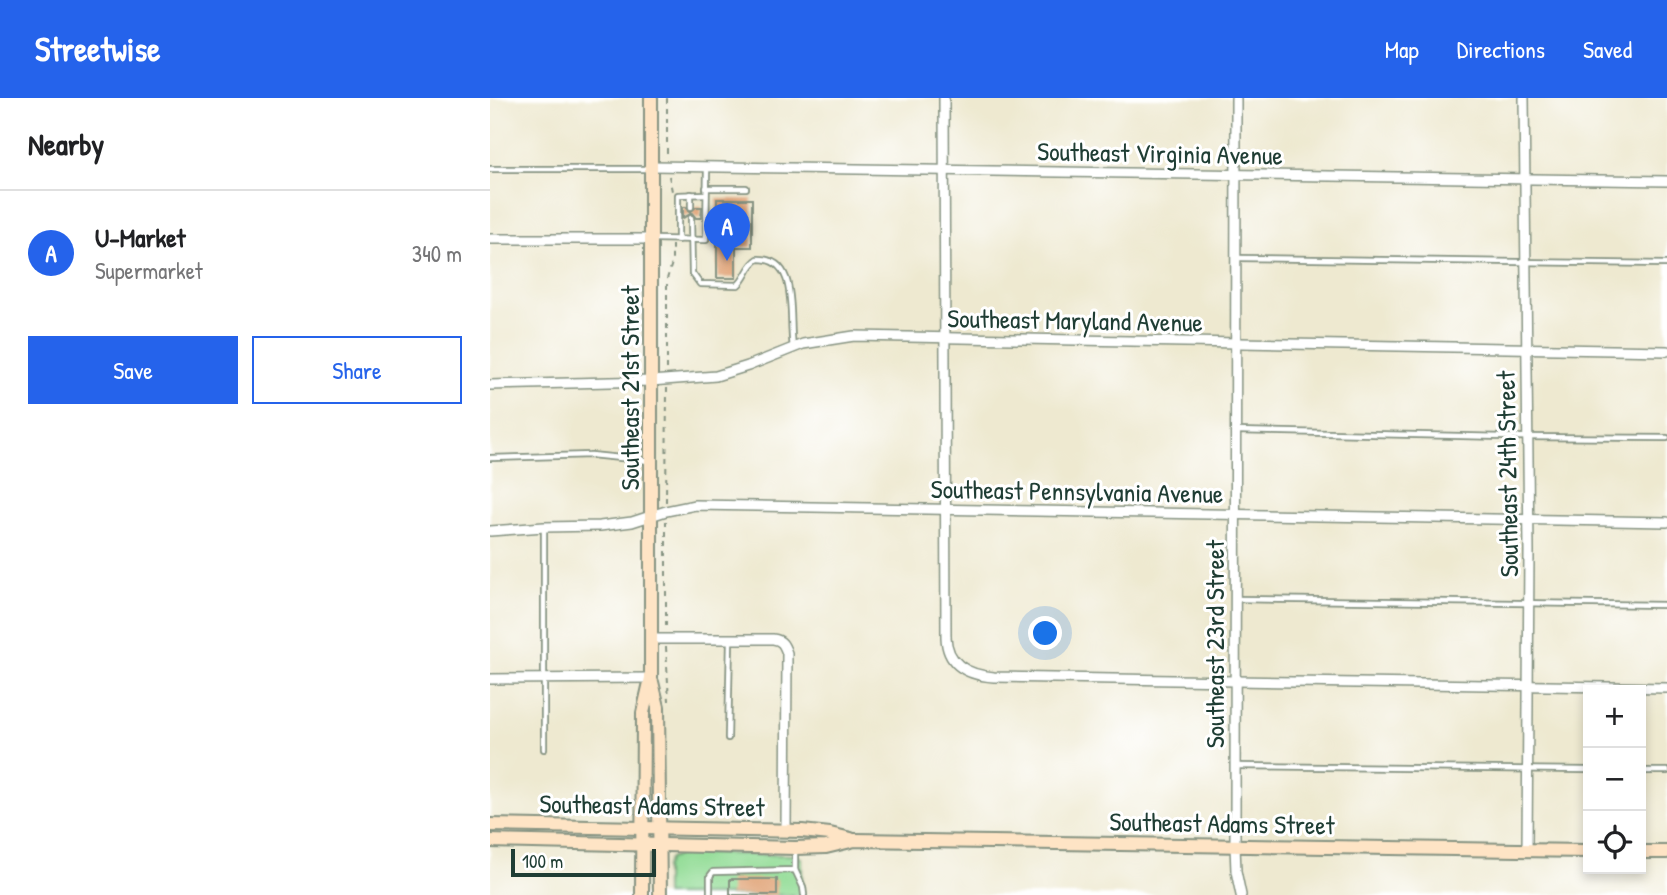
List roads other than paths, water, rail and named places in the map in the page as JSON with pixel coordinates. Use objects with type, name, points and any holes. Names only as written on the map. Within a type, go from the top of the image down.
[{"type":"main road","name":"Southeast 21st Street","points":[[642,895],[643,713],[651,678],[651,98]]},
{"type":"main road","name":"Southeast 21st Street","points":[[651,678],[658,707],[660,895]]},
{"type":"main road","name":"Southeast Adams Street","points":[[490,825],[786,831],[830,834],[855,840],[1583,851]]},
{"type":"main road","name":"Southeast Adams Street","points":[[490,841],[795,848],[825,847],[855,840]]},
{"type":"main road","points":[[1646,852],[1667,852]]},
{"type":"street","points":[[944,98],[946,643],[951,658],[958,666],[972,674],[994,677],[1667,688]]},
{"type":"street","name":"Southeast 23rd Street","points":[[1236,98],[1235,846],[1241,895]]},
{"type":"street","name":"Southeast 24th Street","points":[[1524,98],[1529,520],[1527,850]]},
{"type":"street","name":"Southeast Virginia Avenue","points":[[652,168],[1667,181]]},
{"type":"street","points":[[490,239],[652,239]]},
{"type":"street","name":"Southeast Maryland Avenue","points":[[490,385],[705,377],[736,371],[793,347],[841,337],[1667,351]]},
{"type":"street","name":"Southeast Pennsylvania Avenue","points":[[490,531],[632,522],[666,510],[695,505],[1667,522]]},
{"type":"street","points":[[651,639],[779,640],[784,644],[787,653],[786,831]]},
{"type":"street","points":[[490,679],[651,678]]},
{"type":"lane","points":[[652,239],[706,240],[706,167]]},
{"type":"lane","points":[[490,169],[652,168]]},
{"type":"lane","points":[[675,240],[678,195],[746,188]]},
{"type":"lane","points":[[691,194],[691,207]]},
{"type":"lane","points":[[691,218],[692,273],[700,284],[738,285],[758,259],[769,259],[784,271],[789,284],[793,347]]},
{"type":"lane","points":[[1235,258],[1667,264]]},
{"type":"lane","points":[[1236,431],[1505,438],[1667,438]]},
{"type":"lane","points":[[490,458],[591,455],[651,461]]},
{"type":"lane","points":[[544,527],[544,749]]},
{"type":"lane","points":[[1235,599],[1667,605]]},
{"type":"lane","points":[[728,738],[730,639]]},
{"type":"lane","points":[[1236,766],[1583,770]]},
{"type":"lane","points":[[1646,771],[1667,771]]},
{"type":"lane","points":[[795,848],[795,870],[804,895]]},
{"type":"lane","points":[[710,895],[710,876],[713,872],[795,870]]},
{"type":"place","name":"U-Market","points":[[727,261]]}]
